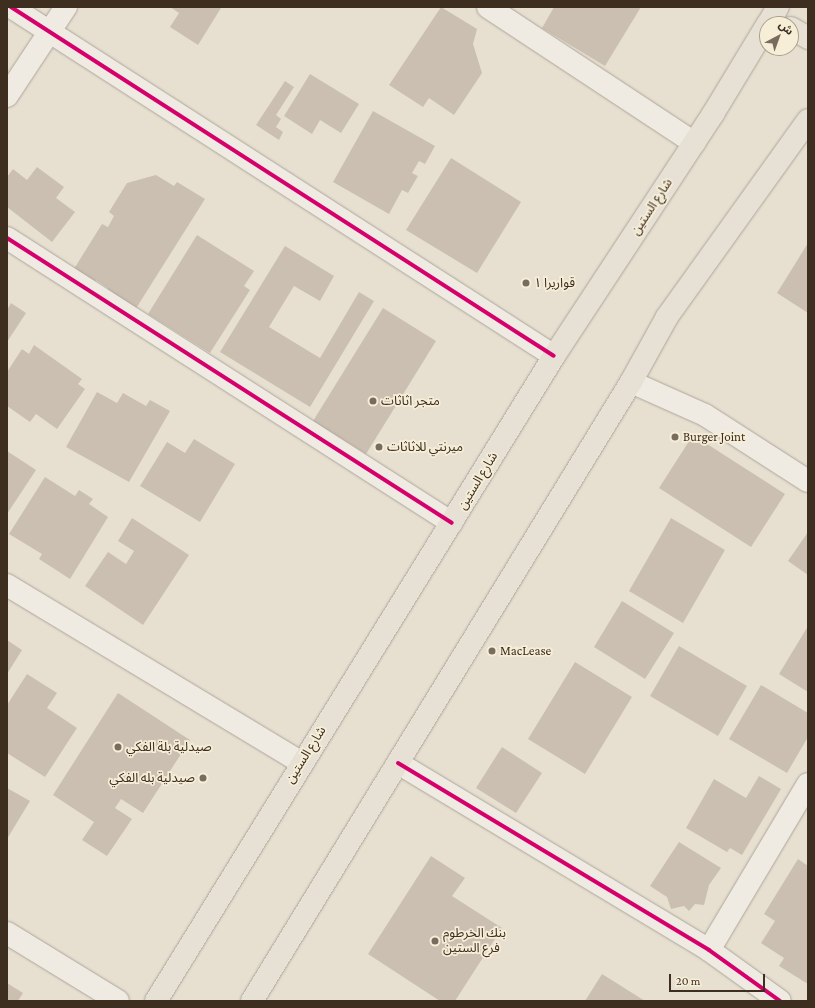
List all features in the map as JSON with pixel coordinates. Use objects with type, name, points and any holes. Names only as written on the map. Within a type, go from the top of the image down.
[{"type":"main road","points":[[799,33],[808,38]]},
{"type":"main road","name":"شارع الستين","points":[[156,1001],[554,356],[759,42]]},
{"type":"main road","points":[[252,1001],[631,382],[667,317],[808,121]]},
{"type":"street","points":[[11,7],[554,356]]},
{"type":"street","points":[[7,96],[66,7]]},
{"type":"street","points":[[488,7],[694,143]]},
{"type":"street","points":[[7,238],[452,523]]},
{"type":"street","points":[[631,382],[705,415],[808,481]]},
{"type":"street","points":[[7,585],[302,763]]},
{"type":"street","points":[[398,762],[709,950],[780,1001]]},
{"type":"street","points":[[709,950],[808,784]]},
{"type":"street","points":[[7,933],[118,1001]]},
{"type":"building","points":[[170,7],[221,8],[198,45],[170,27],[179,13]]},
{"type":"building","points":[[441,7],[477,29],[473,44],[482,73],[454,115],[429,98],[423,107],[389,85]]},
{"type":"building","points":[[554,7],[641,7],[605,66],[542,28]]},
{"type":"building","points":[[310,74],[359,104],[341,133],[320,120],[312,134],[284,116]]},
{"type":"building","points":[[285,81],[294,87],[276,115],[281,119],[276,127],[283,132],[279,140],[256,125]]},
{"type":"building","points":[[373,111],[435,146],[425,164],[419,161],[412,173],[418,176],[408,193],[402,190],[389,214],[333,182]]},
{"type":"building","points":[[451,158],[521,202],[477,273],[406,230]]},
{"type":"building","points":[[37,167],[64,187],[56,198],[75,212],[52,242],[7,207],[7,177],[13,169],[27,180]]},
{"type":"building","points":[[156,175],[174,186],[177,182],[205,199],[135,310],[106,292],[108,288],[96,280],[93,285],[72,272],[102,224],[108,227],[114,216],[109,212],[127,183]]},
{"type":"building","points":[[197,235],[254,271],[244,286],[250,290],[210,353],[148,314]]},
{"type":"building","points":[[808,243],[808,313],[777,293]]},
{"type":"building","points":[[285,246],[334,276],[320,301],[294,286],[269,327],[320,358],[359,292],[374,301],[310,407],[220,352]]},
{"type":"building","points":[[11,303],[26,313],[7,342],[7,310]]},
{"type":"building","points":[[383,308],[436,341],[366,454],[313,421]]},
{"type":"building","points":[[34,345],[82,379],[78,384],[85,389],[57,429],[36,414],[30,422],[7,406],[7,372],[22,349],[29,354]]},
{"type":"building","points":[[97,392],[117,403],[123,393],[146,406],[150,400],[170,411],[129,482],[66,447]]},
{"type":"building","points":[[693,435],[785,494],[751,547],[659,488]]},
{"type":"building","points":[[194,439],[235,464],[200,522],[140,486],[167,442],[185,453]]},
{"type":"building","points":[[7,451],[36,470],[7,514]]},
{"type":"building","points":[[45,477],[75,496],[79,490],[93,499],[89,504],[108,517],[70,579],[39,559],[42,554],[9,534]]},
{"type":"building","points":[[132,518],[189,555],[143,625],[85,586],[108,552],[126,564],[134,551],[118,541]]},
{"type":"building","points":[[671,518],[725,550],[683,623],[629,591]]},
{"type":"building","points":[[808,532],[808,575],[788,561]]},
{"type":"building","points":[[622,601],[674,633],[645,679],[594,647]]},
{"type":"building","points":[[808,626],[808,692],[779,674]]},
{"type":"building","points":[[7,640],[22,650],[7,674]]},
{"type":"building","points":[[679,646],[747,686],[718,736],[650,696]]},
{"type":"building","points":[[575,662],[632,697],[585,774],[528,739]]},
{"type":"building","points":[[27,674],[57,693],[47,708],[77,728],[45,777],[7,753],[7,705]]},
{"type":"building","points":[[761,685],[808,713],[808,737],[787,773],[729,739]]},
{"type":"building","points":[[118,693],[190,740],[143,813],[121,799],[115,808],[132,819],[107,856],[82,840],[94,822],[53,795]]},
{"type":"building","points":[[502,747],[542,773],[516,813],[476,788]]},
{"type":"building","points":[[759,776],[781,789],[742,855],[730,848],[727,852],[686,828],[714,779],[746,798]]},
{"type":"building","points":[[7,788],[30,801],[7,839]]},
{"type":"building","points":[[679,842],[721,868],[709,885],[704,905],[695,904],[689,911],[684,906],[671,909],[667,897],[650,886]]},
{"type":"building","name":"بنك الخرطوم فرع الستين","points":[[431,856],[465,878],[452,896],[502,928],[455,1001],[440,1001],[368,954]]},
{"type":"building","points":[[798,859],[808,866],[808,984],[779,966],[784,958],[761,943],[775,921],[764,914]]},
{"type":"building","points":[[602,974],[645,1001],[585,1001]]},
{"type":"building","points":[[7,983],[23,993],[18,1001],[7,1001]]},
{"type":"cycle path","points":[[11,7],[554,356]]},
{"type":"cycle path","points":[[7,238],[452,523]]},
{"type":"cycle path","points":[[398,763],[709,950],[780,1001]]},
{"type":"place","name":"قواريرا ١","points":[[526,283]]},
{"type":"place","name":"متجر اثاثات","points":[[373,401]]},
{"type":"place","name":"Burger Joint","points":[[675,437]]},
{"type":"place","name":"ميرنتي للاثاثات","points":[[379,447]]},
{"type":"place","name":"MacLease","points":[[492,651]]},
{"type":"place","name":"صيدلية بلة الفكي","points":[[118,747]]},
{"type":"place","name":"صيدلية بله الفكي","points":[[203,778]]},
{"type":"place","name":"بنك الخرطوم فرع الستين","points":[[435,941]]}]
